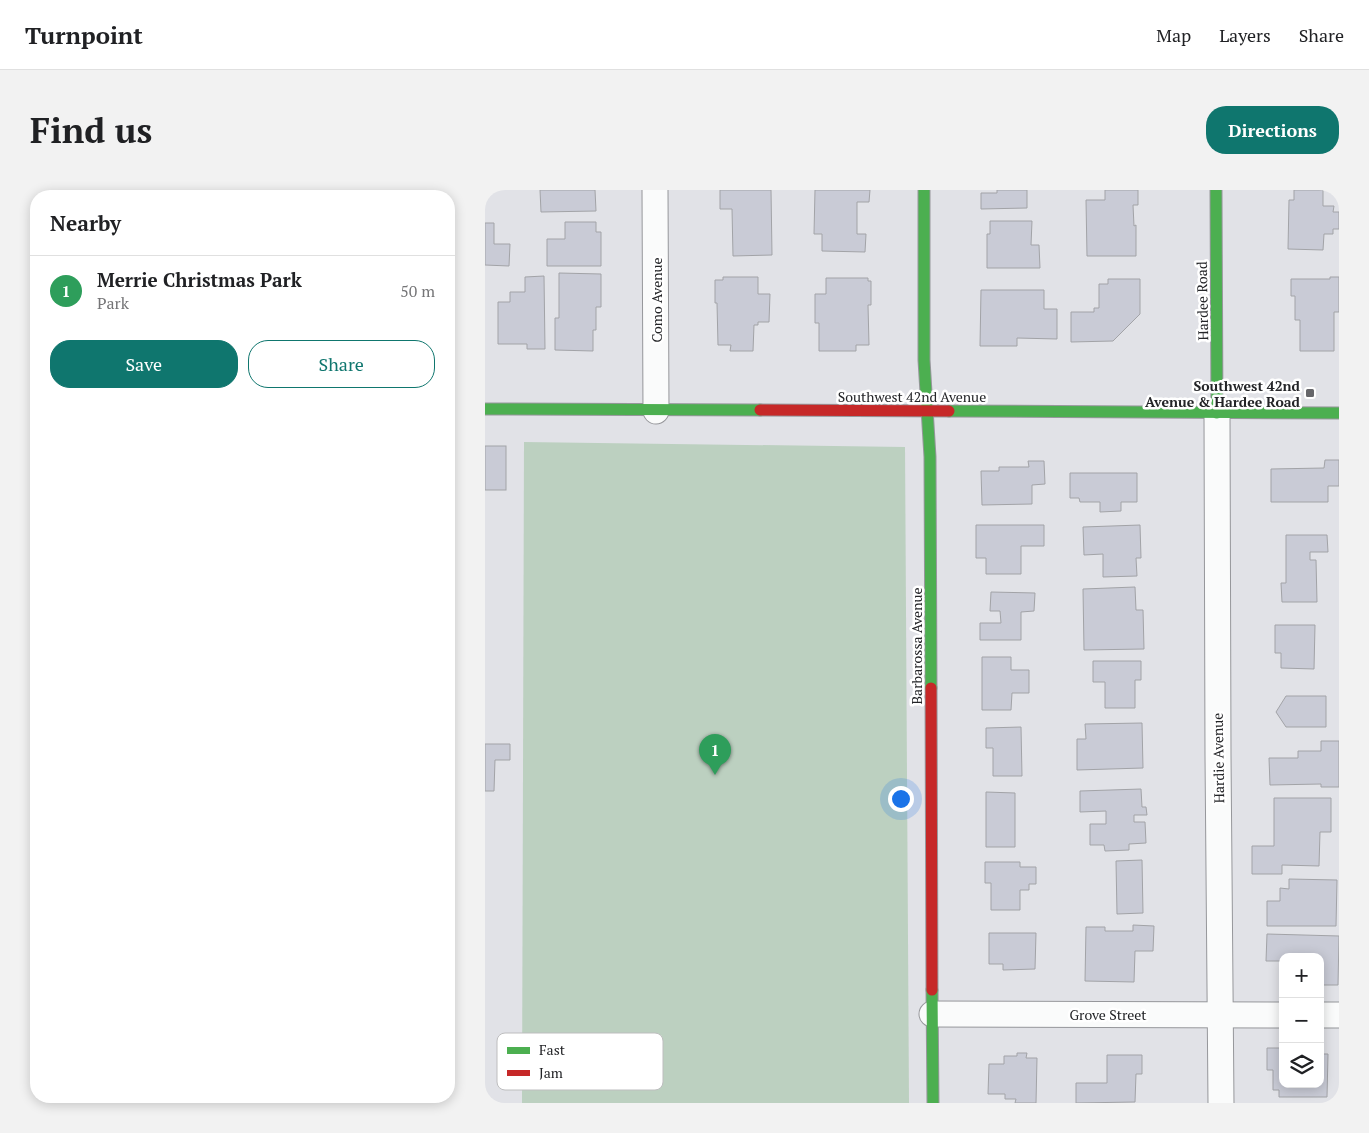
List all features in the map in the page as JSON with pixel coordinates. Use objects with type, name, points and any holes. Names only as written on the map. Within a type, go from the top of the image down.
[{"type":"street","name":"Como Avenue","points":[[655,190],[656,411]]},
{"type":"street","name":"Barbarossa Avenue","points":[[924,190],[925,360],[930,457],[933,1103]]},
{"type":"street","name":"Hardee Road","points":[[1215,190],[1217,412]]},
{"type":"street","name":"Southwest 42nd Avenue","points":[[485,409],[927,412],[1059,410],[1339,413]]},
{"type":"street","name":"Hardie Avenue","points":[[1217,412],[1221,1103]]},
{"type":"street","name":"Grove Street","points":[[933,1014],[1279,1015]]},
{"type":"street","points":[[1324,1015],[1339,1015]]},
{"type":"green space","points":[[524,442],[905,447],[909,1103],[522,1103],[522,1090],[663,1090],[663,1033],[522,1033]]},
{"type":"building","points":[[540,190],[595,190],[596,211],[541,212]]},
{"type":"building","points":[[720,190],[771,190],[772,255],[733,256],[732,209],[720,209]]},
{"type":"building","points":[[815,190],[870,190],[869,202],[857,202],[857,234],[866,234],[865,252],[822,251],[822,234],[814,234]]},
{"type":"building","points":[[997,190],[1027,190],[1027,208],[981,209],[981,193],[997,193]]},
{"type":"building","points":[[1105,190],[1138,190],[1138,205],[1133,205],[1134,226],[1136,225],[1136,256],[1087,256],[1086,200],[1105,200]]},
{"type":"building","points":[[1294,190],[1323,190],[1323,206],[1334,206],[1333,212],[1339,212],[1339,229],[1333,229],[1333,234],[1324,234],[1323,250],[1288,249],[1289,200],[1294,200]]},
{"type":"building","points":[[990,221],[1032,221],[1031,245],[1039,245],[1040,268],[987,268],[987,234],[990,234]]},
{"type":"building","points":[[565,222],[596,222],[596,232],[601,232],[601,266],[547,266],[547,239],[565,239]]},
{"type":"building","points":[[485,223],[494,223],[494,244],[510,244],[509,266],[485,265]]},
{"type":"building","points":[[559,273],[601,274],[601,307],[596,307],[596,330],[593,330],[593,351],[555,350],[555,318],[559,318]]},
{"type":"building","points":[[544,276],[545,349],[527,349],[527,344],[498,344],[498,302],[510,302],[510,292],[525,292],[525,277]]},
{"type":"building","points":[[723,277],[758,277],[758,294],[770,294],[769,322],[758,322],[758,325],[754,325],[753,351],[730,351],[731,345],[718,345],[715,280],[723,280]]},
{"type":"building","points":[[1330,277],[1339,277],[1339,312],[1334,312],[1334,351],[1300,351],[1300,320],[1295,320],[1295,296],[1291,296],[1291,279],[1330,279]]},
{"type":"building","points":[[826,278],[868,278],[868,281],[871,281],[871,305],[868,305],[869,345],[856,345],[856,351],[819,351],[819,323],[815,323],[815,294],[826,294]]},
{"type":"building","points":[[1108,279],[1140,279],[1140,314],[1113,341],[1071,342],[1071,312],[1094,312],[1094,308],[1099,308],[1099,284],[1108,284]]},
{"type":"building","points":[[981,290],[1044,290],[1044,309],[1057,309],[1057,339],[1017,338],[1017,346],[980,346]]},
{"type":"building","points":[[485,446],[506,446],[506,490],[485,490]]},
{"type":"building","points":[[1325,460],[1339,460],[1339,486],[1328,486],[1328,502],[1271,502],[1271,469],[1324,468]]},
{"type":"building","points":[[1028,461],[1044,461],[1045,484],[1032,485],[1032,504],[982,505],[981,471],[999,471],[999,467],[1029,467]]},
{"type":"building","points":[[1070,473],[1137,473],[1137,502],[1121,502],[1121,511],[1100,512],[1100,502],[1080,502],[1079,498],[1070,498]]},
{"type":"building","points":[[976,525],[1044,525],[1044,546],[1021,546],[1021,574],[986,574],[986,558],[976,558]]},
{"type":"building","points":[[1140,525],[1141,558],[1136,558],[1137,576],[1103,577],[1103,554],[1084,555],[1083,527]]},
{"type":"building","points":[[1286,535],[1327,535],[1328,552],[1310,552],[1310,560],[1316,560],[1317,602],[1282,602],[1281,583],[1286,583]]},
{"type":"building","points":[[1135,587],[1136,610],[1143,610],[1144,649],[1084,650],[1083,589]]},
{"type":"building","points":[[991,592],[1035,593],[1034,611],[1021,612],[1021,640],[980,640],[980,623],[1001,623],[1000,611],[990,611]]},
{"type":"building","points":[[1275,625],[1315,625],[1314,669],[1281,668],[1281,653],[1275,653]]},
{"type":"building","points":[[982,657],[1011,657],[1011,670],[1029,670],[1029,693],[1012,693],[1011,710],[982,710]]},
{"type":"building","points":[[1093,661],[1141,661],[1141,680],[1135,680],[1135,708],[1105,708],[1105,682],[1093,682]]},
{"type":"building","points":[[1286,696],[1326,696],[1326,727],[1286,727],[1276,712]]},
{"type":"building","points":[[1142,723],[1143,768],[1077,770],[1077,739],[1086,739],[1085,724]]},
{"type":"building","points":[[1021,727],[1022,776],[993,776],[993,748],[986,748],[986,728]]},
{"type":"building","points":[[1321,741],[1339,741],[1339,787],[1321,787],[1321,784],[1270,785],[1269,758],[1298,758],[1298,751],[1321,751]]},
{"type":"building","points":[[485,744],[510,744],[510,760],[495,760],[494,791],[485,791]]},
{"type":"building","points":[[1141,789],[1142,807],[1146,807],[1147,815],[1134,815],[1134,822],[1145,822],[1146,843],[1129,844],[1129,850],[1105,851],[1104,845],[1090,845],[1090,824],[1106,824],[1106,811],[1080,812],[1080,791]]},
{"type":"building","points":[[986,792],[1015,793],[1015,847],[986,847]]},
{"type":"building","points":[[1274,798],[1331,798],[1331,832],[1320,832],[1319,866],[1282,865],[1282,874],[1252,874],[1252,846],[1274,846]]},
{"type":"building","points":[[1142,860],[1143,913],[1117,914],[1116,861]]},
{"type":"building","points":[[985,862],[1020,862],[1020,867],[1036,867],[1036,884],[1029,884],[1029,890],[1020,890],[1020,910],[991,910],[991,883],[985,883]]},
{"type":"building","points":[[1289,879],[1337,880],[1336,926],[1267,926],[1267,901],[1280,901],[1280,888],[1289,889]]},
{"type":"building","points":[[1133,925],[1154,926],[1153,951],[1135,951],[1134,982],[1085,981],[1086,927],[1105,927],[1105,931],[1133,931]]},
{"type":"building","points":[[989,933],[1036,933],[1035,969],[1003,970],[1003,964],[989,964]]},
{"type":"building","points":[[1267,934],[1339,936],[1338,985],[1324,985],[1324,953],[1279,953],[1279,961],[1266,961]]},
{"type":"building","points":[[1267,1048],[1279,1048],[1279,1088],[1324,1088],[1324,1054],[1328,1054],[1327,1097],[1279,1097],[1279,1090],[1273,1090],[1273,1070],[1267,1070]]},
{"type":"building","points":[[1017,1053],[1027,1053],[1026,1058],[1037,1058],[1036,1103],[1015,1103],[1016,1099],[1005,1099],[1005,1094],[988,1094],[989,1064],[1004,1064],[1004,1056],[1017,1056]]},
{"type":"building","points":[[1107,1055],[1142,1055],[1142,1074],[1136,1074],[1135,1102],[1076,1103],[1076,1083],[1107,1083]]},
{"type":"traffic: fast","points":[[924,190],[924,360],[930,457],[931,688]]},
{"type":"traffic: fast","points":[[1216,190],[1217,413]]},
{"type":"traffic: fast","points":[[485,409],[760,410]]},
{"type":"traffic: fast","points":[[949,411],[1339,413]]},
{"type":"traffic: fast","points":[[932,990],[933,1103]]},
{"type":"traffic: jam","points":[[760,410],[949,411]]},
{"type":"traffic: jam","points":[[931,688],[932,990]]},
{"type":"place","name":"Southwest 42nd Avenue & Hardee Road","points":[[1310,393]]},
{"type":"place","name":"Merrie Christmas Park","points":[[715,775]]}]
